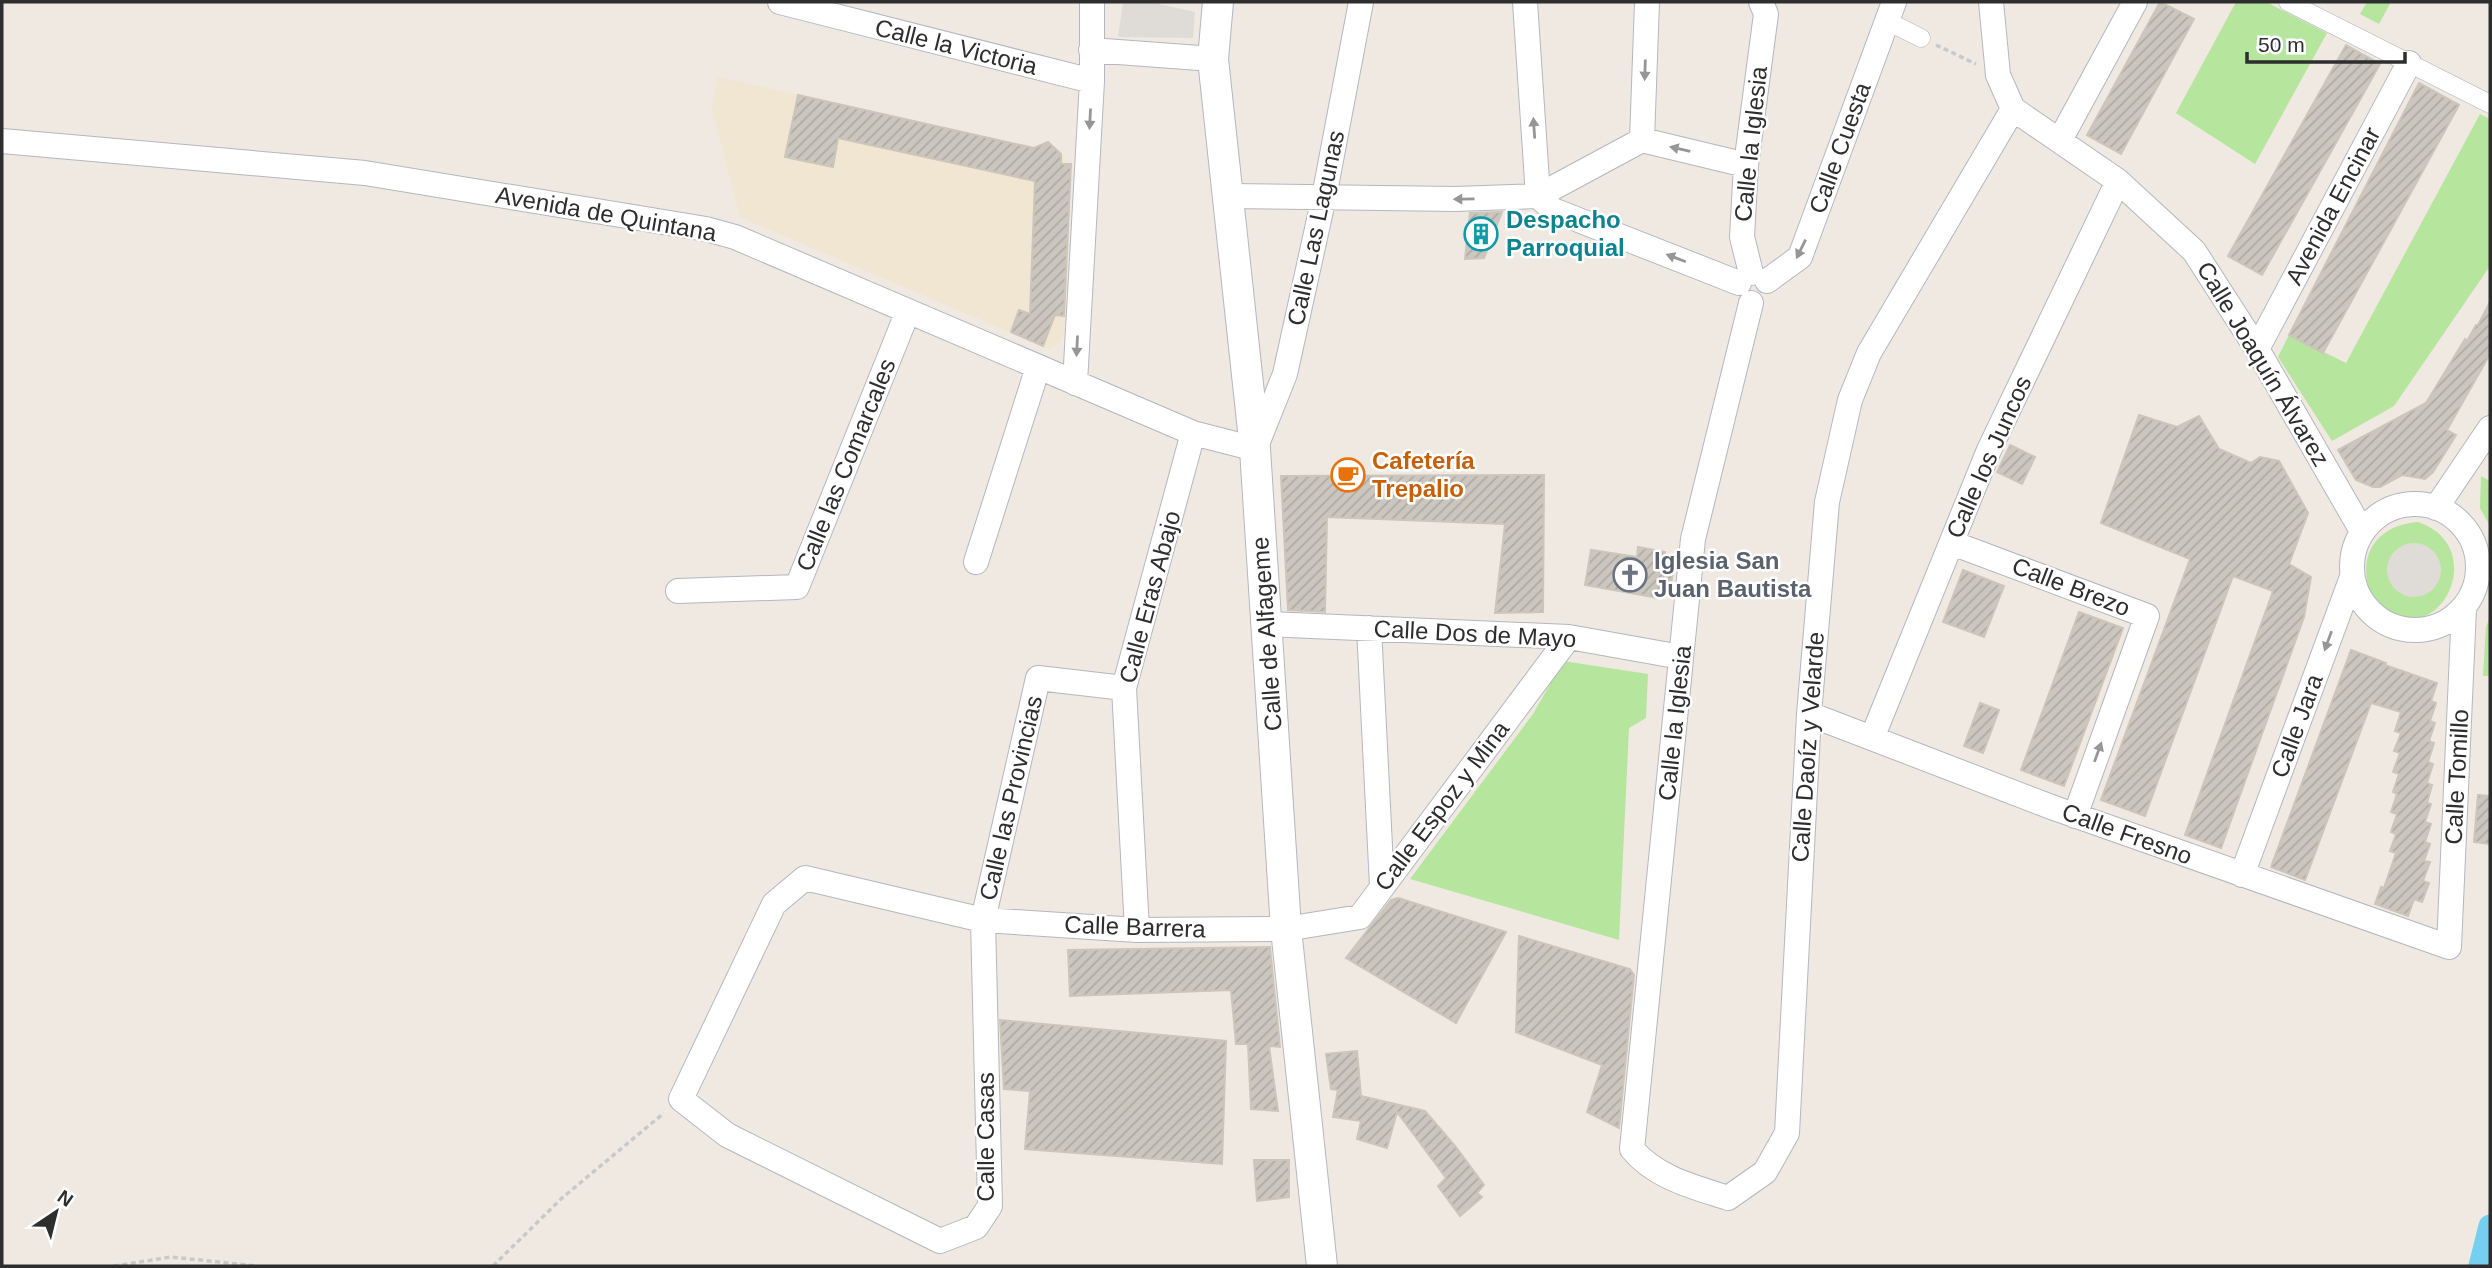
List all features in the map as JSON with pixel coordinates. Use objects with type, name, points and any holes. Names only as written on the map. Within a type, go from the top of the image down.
[{"type":"street","name":"Calle la Victoria","points":[[780,2],[1092,81]]},
{"type":"street","points":[[1075,383],[1092,81],[1092,2]]},
{"type":"street","name":"Calle de Alfageme","points":[[1218,2],[1213,59],[1255,449],[1286,929],[1322,1266]]},
{"type":"street","name":"Calle Las Lagunas","points":[[1255,449],[1285,374],[1324,197],[1361,2]]},
{"type":"street","points":[[1525,2],[1538,196],[1553,211],[1752,285]]},
{"type":"street","points":[[1642,140],[1647,2]]},
{"type":"street","points":[[1991,2],[1998,75],[2013,109]]},
{"type":"street","points":[[2060,140],[2135,2]]},
{"type":"street","points":[[2288,2],[2490,104]]},
{"type":"street","name":"Calle la Iglesia","points":[[1632,1149],[1693,539],[1752,285],[1742,237],[1746,165],[1766,6]]},
{"type":"street","points":[[1890,11],[1921,38]]},
{"type":"street","name":"Calle Cuesta","points":[[1752,285],[1800,257],[1890,11]]},
{"type":"street","points":[[1091,50],[1213,59]]},
{"type":"street","name":"Avenida Encinar","points":[[2258,349],[2409,63]]},
{"type":"street","name":"Calle Joaquín Álvarez","points":[[2013,109],[2118,181],[2194,251],[2258,349],[2362,531]]},
{"type":"street","name":"Calle Daoíz y Velarde","points":[[1632,1149],[1642,1160],[1681,1183],[1728,1198],[1765,1172],[1787,1133],[1808,713],[1826,502],[1850,400],[1868,353],[2013,109]]},
{"type":"street","points":[[1228,196],[1455,199],[1538,196],[1642,140],[1746,165]]},
{"type":"street","name":"Avenida de Quintana","points":[[2,141],[365,173],[706,229],[735,237],[1193,433],[1255,449]]},
{"type":"street","name":"Calle los Juncos","points":[[1872,738],[1989,450],[2118,181]]},
{"type":"street","name":"Calle las Comarcales","points":[[678,592],[797,587],[908,311]]},
{"type":"street","points":[[976,562],[1038,367]]},
{"type":"street","points":[[2436,508],[2490,428]]},
{"type":"street","name":"Calle Eras Abajo","points":[[1138,930],[1124,688],[1193,433]]},
{"type":"street","points":[[2416,504],[2436,508],[2454,517],[2467,531],[2476,549],[2478,570],[2475,588],[2464,608],[2442,625],[2420,631],[2396,628],[2375,617],[2360,600],[2352,577],[2353,553],[2362,531],[2377,517],[2395,507],[2416,504]]},
{"type":"street","name":"Calle Brezo","points":[[1952,542],[2147,616],[2075,816]]},
{"type":"street","name":"Calle Jara","points":[[2242,875],[2352,577]]},
{"type":"street","name":"Calle Tomillo","points":[[2449,947],[2464,608]]},
{"type":"street","name":"Calle Dos de Mayo","points":[[1266,624],[1569,637],[1681,657]]},
{"type":"street","points":[[1369,628],[1382,886]]},
{"type":"street","name":"Calle Espoz y Mina","points":[[1286,929],[1360,917],[1569,637]]},
{"type":"street","name":"Calle las Provincias","points":[[983,920],[1038,678],[1124,688]]},
{"type":"street","name":"Calle Fresno","points":[[1808,713],[2075,816],[2449,947]]},
{"type":"street","name":"Calle Barrera","points":[[681,1099],[775,904],[805,878],[983,920],[1138,930],[1286,929]]},
{"type":"street","name":"Calle Casas","points":[[681,1099],[727,1135],[940,1241],[976,1227],[990,1206],[983,920]]},
{"type":"path","points":[[1921,38],[1998,75]]},
{"type":"path","points":[[493,1266],[562,1198],[681,1099]]},
{"type":"path","points":[[114,1266],[172,1257],[257,1266]]},
{"type":"shaded area","points":[[1123,2],[1151,2],[1195,12],[1193,38],[1118,37]]},
{"type":"shaded area","points":[[718,77],[1040,149],[1048,142],[1071,164],[1065,332],[1060,343],[1049,349],[740,217],[712,109]]},
{"type":"shaded area","points":[[2414,543],[2433,551],[2441,570],[2433,589],[2414,597],[2395,589],[2387,570],[2395,551]]},
{"type":"green space","points":[[2236,2],[2266,2],[2327,33],[2255,164],[2176,113]]},
{"type":"green space","points":[[2367,2],[2391,2],[2379,24],[2360,14]]},
{"type":"green space","points":[[2480,114],[2490,119],[2490,266],[2394,406],[2332,441],[2278,357],[2289,335],[2346,363]]},
{"type":"green space","points":[[2481,476],[2490,481],[2490,526],[2480,508]]},
{"type":"green space","points":[[2418,522],[2440,535],[2451,552],[2454,572],[2449,591],[2438,607],[2422,617],[2404,618],[2384,607],[2373,596],[2367,581],[2366,568],[2372,547],[2386,532]],"holes":[[[2389,560],[2440,565],[2438,581],[2427,593],[2387,569]]]},
{"type":"green space","points":[[2490,617],[2490,676],[2483,676],[2486,627]]},
{"type":"green space","points":[[1563,661],[1648,674],[1646,718],[1629,728],[1619,940],[1410,879],[1533,714]]},
{"type":"building","points":[[2160,2],[2194,19],[2121,154],[2087,135]]},
{"type":"building","points":[[2346,45],[2380,64],[2262,275],[2228,256]]},
{"type":"building","points":[[2419,83],[2459,105],[2323,353],[2289,335]]},
{"type":"building","points":[[798,95],[1034,148],[1048,142],[1061,154],[1061,164],[1071,164],[1064,316],[1055,315],[1043,346],[1011,332],[1019,310],[1030,314],[1035,181],[838,138],[833,167],[785,157]]},
{"type":"building","name":"Despacho Parroquial","points":[[1502,212],[1484,258],[1465,259],[1470,213]]},
{"type":"building","points":[[2490,302],[2490,354],[2447,430],[2456,435],[2433,472],[2425,479],[2402,475],[2380,487],[2356,480],[2338,450],[2426,403],[2465,339],[2467,341],[2478,325]]},
{"type":"building","points":[[2139,415],[2177,427],[2199,416],[2219,449],[2251,463],[2260,457],[2279,461],[2308,513],[2289,564],[2311,577],[2304,617],[2221,848],[2185,835],[2273,591],[2233,576],[2145,816],[2101,800],[2190,559],[2101,523]]},
{"type":"building","points":[[2010,445],[2035,457],[2022,484],[1997,472]]},
{"type":"building","points":[[1544,475],[1543,612],[1495,613],[1505,524],[1327,517],[1325,612],[1288,610],[1281,476]]},
{"type":"building","name":"Iglesia San Juan Bautista","points":[[1638,547],[1665,552],[1664,562],[1674,564],[1670,592],[1660,590],[1659,598],[1585,585],[1591,550],[1637,557]]},
{"type":"building","points":[[1963,570],[2004,586],[1984,637],[1943,622]]},
{"type":"building","points":[[2079,612],[2123,628],[2064,786],[2021,770]]},
{"type":"building","points":[[2351,650],[2437,683],[2431,701],[2436,703],[2430,721],[2435,723],[2429,741],[2434,743],[2428,762],[2433,764],[2427,783],[2432,785],[2427,803],[2431,804],[2425,822],[2431,824],[2425,842],[2430,844],[2424,861],[2430,862],[2423,881],[2429,883],[2422,902],[2414,899],[2408,916],[2375,904],[2381,887],[2384,888],[2396,853],[2390,851],[2396,834],[2391,832],[2397,814],[2391,812],[2397,794],[2393,792],[2399,774],[2393,772],[2400,753],[2394,751],[2401,733],[2395,731],[2401,712],[2371,703],[2305,880],[2271,867]]},
{"type":"building","points":[[1980,703],[1999,710],[1983,753],[1964,746]]},
{"type":"building","points":[[2478,795],[2490,796],[2490,844],[2474,842]]},
{"type":"building","points":[[1398,898],[1506,932],[1456,1023],[1346,958],[1391,900]]},
{"type":"building","points":[[1519,936],[1630,969],[1634,975],[1619,1128],[1587,1112],[1602,1065],[1516,1032]]},
{"type":"building","points":[[1270,947],[1280,1047],[1269,1046],[1278,1111],[1251,1109],[1248,1044],[1236,1044],[1231,990],[1070,996],[1068,950]]},
{"type":"building","points":[[1000,1020],[1226,1041],[1222,1164],[1025,1149],[1030,1091],[1004,1089]]},
{"type":"building","points":[[1357,1051],[1361,1096],[1425,1111],[1484,1185],[1477,1193],[1482,1197],[1460,1216],[1438,1186],[1446,1178],[1397,1112],[1387,1148],[1357,1139],[1361,1121],[1333,1117],[1338,1090],[1331,1089],[1326,1054]]},
{"type":"building","points":[[1254,1160],[1289,1160],[1289,1197],[1257,1201]]},
{"type":"waterway","points":[[2480,1266],[2490,1226]]},
{"type":"place","name":"Despacho Parroquial","points":[[1481,234]]},
{"type":"place","name":"Cafetería Trepalio","points":[[1348,475]]},
{"type":"place","name":"Iglesia San Juan Bautista","points":[[1630,575]]}]
